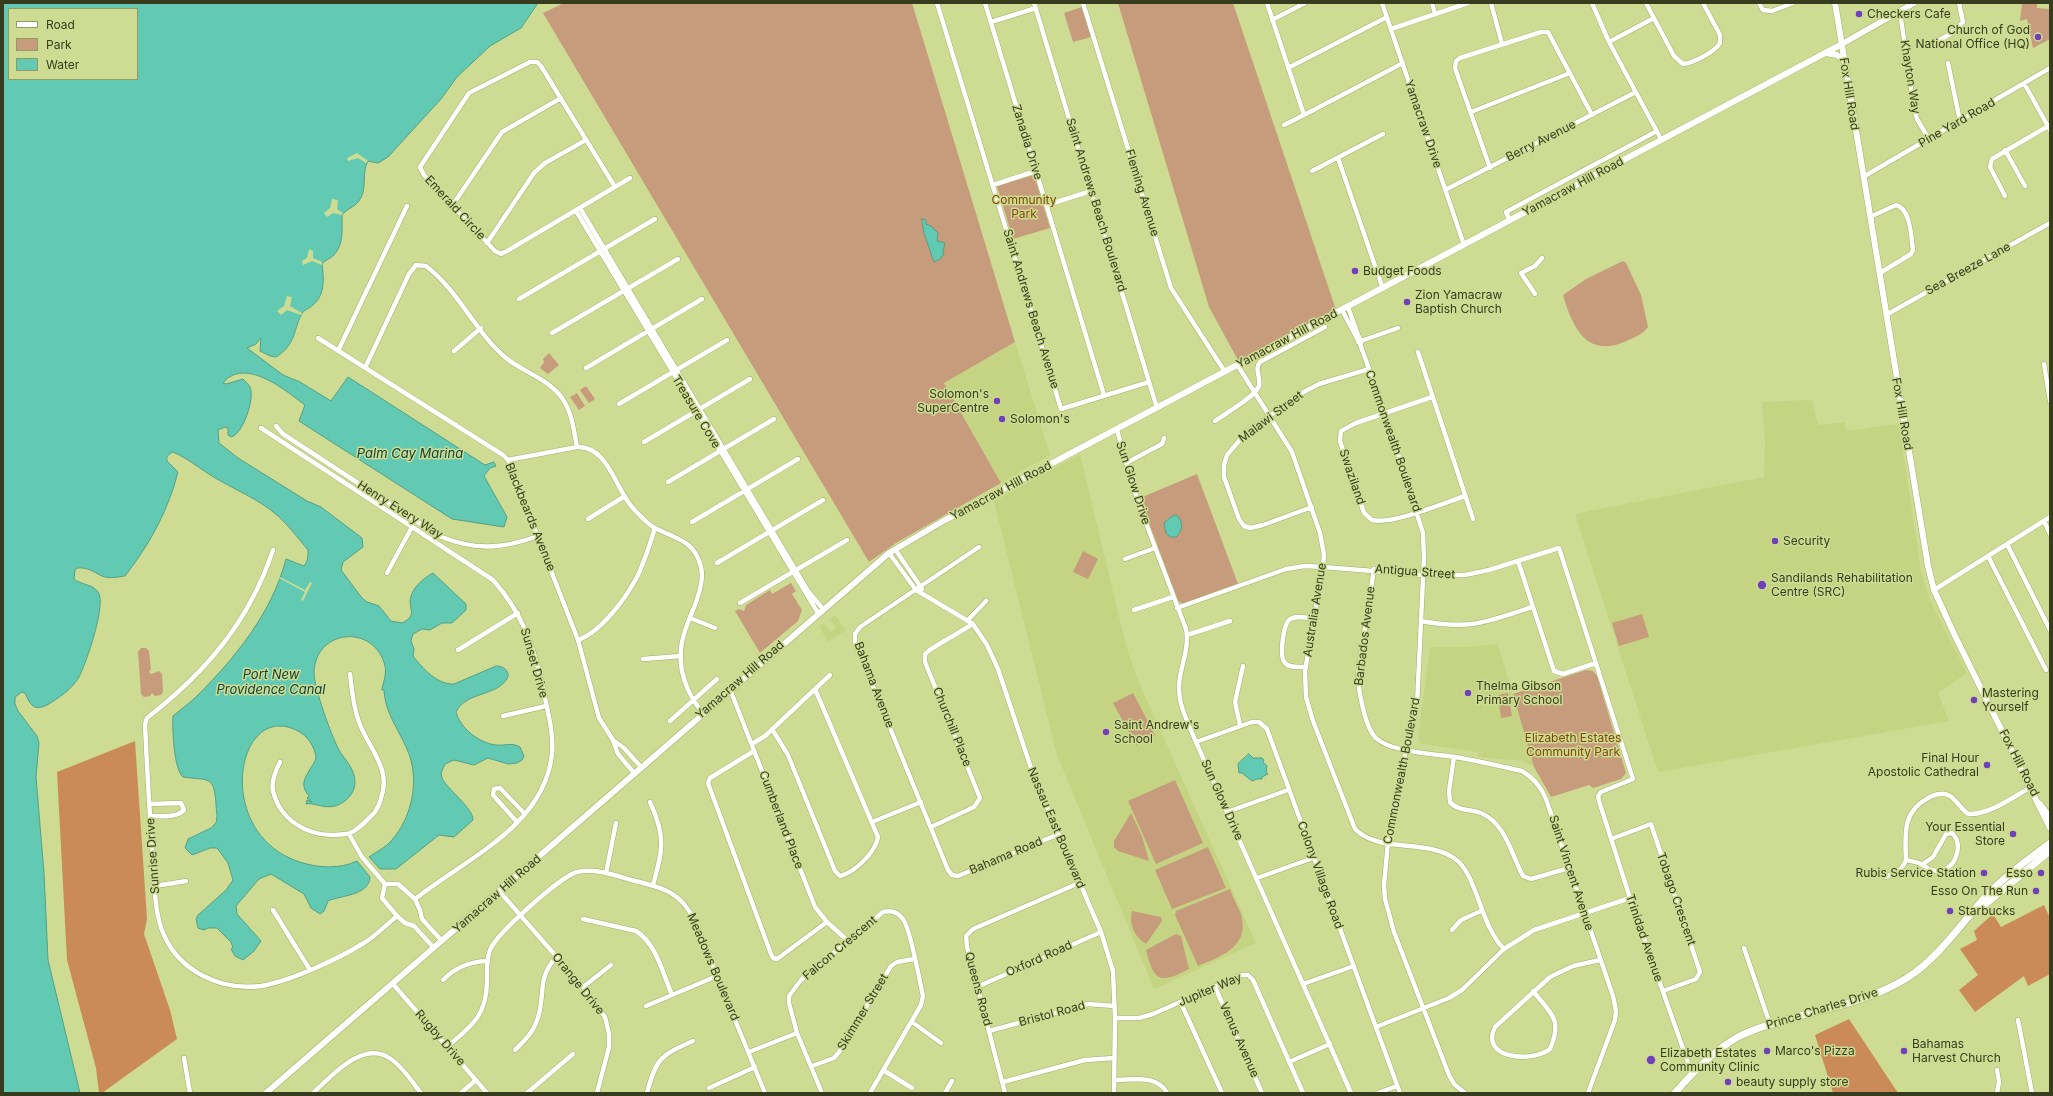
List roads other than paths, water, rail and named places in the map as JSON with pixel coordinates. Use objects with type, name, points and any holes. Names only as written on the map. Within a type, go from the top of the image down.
[{"type":"highway","name":"Prince Charles Drive","points":[[1675,1093],[1692,1074],[1732,1041],[1770,1024],[1867,998],[1895,984],[1927,963],[2004,878],[2050,843]]},
{"type":"highway","name":"Prince Charles Drive","points":[[1966,920],[2048,854]]},
{"type":"main road","name":"Fox Hill Road","points":[[1835,3],[1928,566],[1934,590],[1956,638],[2050,828]]},
{"type":"main road","name":"Yamacraw Hill Road","points":[[266,1093],[500,892],[730,689],[889,552],[1661,139],[1822,55],[1912,4]]},
{"type":"main road","points":[[1839,28],[1844,35],[1855,36]]},
{"type":"main road","points":[[1822,55],[1831,53],[1838,55],[1845,65]]},
{"type":"main road","name":"Fox Hill Road","points":[[2038,802],[2050,817]]},
{"type":"street","name":"Saint Andrews Beach Avenue","points":[[938,3],[1061,409],[1104,395]]},
{"type":"street","name":"Zanadia Drive","points":[[985,3],[1104,395]]},
{"type":"street","name":"Fleming Avenue","points":[[1083,3],[1171,288],[1225,372]]},
{"type":"street","points":[[1267,3],[1304,115]]},
{"type":"street","points":[[1272,20],[1305,3]]},
{"type":"street","name":"Yamacraw Drive","points":[[1382,3],[1464,245]]},
{"type":"street","points":[[1432,3],[1435,14]]},
{"type":"street","points":[[1391,29],[1468,3]]},
{"type":"street","points":[[1491,3],[1502,44]]},
{"type":"street","points":[[1592,3],[1610,42],[1661,139]]},
{"type":"street","points":[[1646,3],[1677,60],[1681,64],[1687,64],[1715,48],[1720,43],[1720,35],[1703,3]]},
{"type":"street","points":[[1759,3],[1763,10],[1767,12],[1793,3]]},
{"type":"street","points":[[1932,43],[1956,30],[1963,22],[1959,3]]},
{"type":"street","points":[[991,22],[1035,6]]},
{"type":"street","name":"Saint Andrews Beach Boulevard","points":[[1035,6],[1157,408]]},
{"type":"street","name":"Khayton Way","points":[[1900,12],[1914,108],[1917,119],[1929,139]]},
{"type":"street","points":[[1288,68],[1387,17]]},
{"type":"street","points":[[1610,42],[1654,18]]},
{"type":"street","points":[[1490,168],[1455,68],[1456,61],[1460,58],[1540,32],[1548,32],[1592,114]]},
{"type":"street","name":"Emerald Circle","points":[[615,187],[561,98],[537,62],[530,62],[469,93],[420,167],[424,176],[487,243],[495,251],[501,254],[578,210],[630,178]]},
{"type":"street","points":[[1284,125],[1403,63]]},
{"type":"street","points":[[1948,63],[1960,121]]},
{"type":"street","name":"Pine Yard Road","points":[[1863,177],[2050,68]]},
{"type":"street","points":[[1471,112],[1570,73]]},
{"type":"street","points":[[2005,196],[1990,167],[1992,159],[2005,150],[2049,127],[2024,83]]},
{"type":"street","name":"Berry Avenue","points":[[1445,190],[1636,92]]},
{"type":"street","points":[[452,206],[502,132],[561,98]]},
{"type":"street","points":[[1510,221],[1506,212],[1657,131]]},
{"type":"street","points":[[1312,171],[1383,134]]},
{"type":"street","points":[[487,243],[534,173],[545,163],[586,140]]},
{"type":"street","points":[[2005,150],[2025,186]]},
{"type":"street","points":[[1338,158],[1383,289]]},
{"type":"street","points":[[993,185],[1036,171]]},
{"type":"street","points":[[1566,179],[1570,188]]},
{"type":"street","points":[[1046,205],[1091,191]]},
{"type":"street","points":[[1870,217],[1896,205],[1905,212],[1909,222],[1913,250],[1911,254],[1880,273]]},
{"type":"street","points":[[338,351],[407,206]]},
{"type":"street","name":"Treasure Cove","points":[[578,210],[745,490],[820,611]]},
{"type":"street","points":[[519,299],[655,219]]},
{"type":"street","name":"Sea Breeze Lane","points":[[1886,315],[2050,223]]},
{"type":"street","points":[[552,333],[678,258]]},
{"type":"street","points":[[1535,294],[1521,274],[1535,266],[1542,258]]},
{"type":"street","points":[[365,368],[409,274],[416,265],[422,264],[432,270],[463,304],[506,357],[550,385],[558,392],[570,415],[577,447]]},
{"type":"street","points":[[586,368],[702,299]]},
{"type":"street","name":"Commonwealth Boulevard","points":[[1348,307],[1385,413],[1417,512],[1423,540],[1423,575],[1417,705],[1388,842],[1384,885],[1385,899],[1394,932],[1449,1075],[1454,1084],[1465,1093]]},
{"type":"street","name":"Commonwealth Boulevard","points":[[1342,310],[1360,343]]},
{"type":"street","points":[[1215,420],[1255,392],[1259,384],[1257,366],[1260,362],[1325,327]]},
{"type":"street","points":[[454,351],[481,328]]},
{"type":"street","points":[[1360,343],[1398,328]]},
{"type":"street","name":"Blackbeards Avenue","points":[[318,338],[503,455],[508,460],[578,640],[599,718],[613,740],[618,754],[634,773]]},
{"type":"street","points":[[620,404],[727,340]]},
{"type":"street","points":[[1418,352],[1473,519]]},
{"type":"street","points":[[2044,364],[2050,401]]},
{"type":"street","name":"Australia Avenue","points":[[1238,366],[1292,452],[1320,533],[1324,555],[1323,567],[1306,667],[1306,697],[1313,721],[1355,829],[1360,834],[1368,838],[1433,850],[1454,858],[1469,877],[1481,911],[1492,935],[1504,948]]},
{"type":"street","name":"Malawi Street","points":[[1312,507],[1253,528],[1246,527],[1240,522],[1224,477],[1224,461],[1230,450],[1244,435],[1298,396],[1319,384],[1369,369]]},
{"type":"street","points":[[644,442],[750,379]]},
{"type":"street","points":[[1104,395],[1149,382]]},
{"type":"street","name":"Swaziland","points":[[1432,397],[1344,428],[1339,436],[1340,441],[1366,516],[1372,520],[1381,521],[1417,512],[1465,496]]},
{"type":"street","points":[[668,482],[774,419]]},
{"type":"street","name":"Henry Every Way","points":[[276,426],[283,434],[439,536],[453,542],[482,548],[497,547],[508,546],[538,536]]},
{"type":"street","name":"Sunset Drive","points":[[261,428],[492,580],[507,596],[518,613],[529,638],[552,730],[552,754],[546,777],[536,802],[517,822],[473,860],[443,878],[415,899]]},
{"type":"street","name":"Sun Glow Drive","points":[[1117,430],[1126,464],[1187,635],[1179,685],[1179,696],[1196,742],[1351,1093]]},
{"type":"street","points":[[1126,464],[1162,444],[1164,438]]},
{"type":"street","points":[[508,460],[577,447],[589,449],[602,459],[636,512],[656,528],[681,538],[698,557],[702,573],[701,582],[682,641],[681,656],[684,677],[694,700],[703,713]]},
{"type":"street","points":[[692,522],[798,459]]},
{"type":"street","points":[[588,519],[625,496]]},
{"type":"street","points":[[717,563],[823,500]]},
{"type":"street","points":[[1934,590],[2050,517]]},
{"type":"street","points":[[2044,521],[2050,534]]},
{"type":"street","points":[[387,572],[412,527]]},
{"type":"street","points":[[578,640],[592,633],[624,596],[637,576],[656,528]]},
{"type":"street","points":[[740,603],[847,540]]},
{"type":"street","points":[[2008,544],[2050,630]]},
{"type":"street","name":"Bahama Avenue","points":[[952,875],[948,870],[857,649],[855,638],[860,628],[979,547]]},
{"type":"street","points":[[1125,559],[1155,548]]},
{"type":"street","name":"Antigua Street","points":[[1177,608],[1286,569],[1306,566],[1374,569],[1423,575],[1477,573],[1559,548],[1596,663]]},
{"type":"street","name":"Nassau East Boulevard","points":[[895,549],[918,588]]},
{"type":"street","name":"Sunrise Drive","points":[[273,550],[264,577],[247,610],[226,643],[179,693],[147,718],[145,724],[155,886],[159,921],[163,934],[176,954],[192,970],[202,976],[231,985],[260,986],[274,983],[310,970],[365,943],[397,916]]},
{"type":"street","name":"Nassau East Boulevard","points":[[889,552],[918,588],[926,595],[973,624],[987,645],[998,668],[1033,774],[1101,932],[1113,971],[1115,1006],[1114,1093]]},
{"type":"street","points":[[1988,556],[2046,670]]},
{"type":"street","points":[[1518,561],[1554,671],[1563,674],[1596,663]]},
{"type":"street","name":"Barbados Avenue","points":[[1374,569],[1358,674],[1358,691],[1374,737],[1383,744],[1407,749]]},
{"type":"street","points":[[1134,610],[1173,597]]},
{"type":"street","points":[[968,620],[986,601]]},
{"type":"street","points":[[1421,621],[1441,625],[1476,625],[1532,607]]},
{"type":"street","points":[[458,650],[518,613]]},
{"type":"street","points":[[1306,667],[1288,665],[1283,661],[1282,654],[1285,625],[1290,620],[1297,617],[1315,620]]},
{"type":"street","points":[[690,618],[715,628]]},
{"type":"street","points":[[1187,635],[1230,621]]},
{"type":"street","name":"Churchill Place","points":[[931,826],[967,811],[977,805],[980,798],[925,662],[925,654],[931,649],[973,624]]},
{"type":"street","points":[[643,659],[681,656]]},
{"type":"street","name":"Trinidad Avenue","points":[[1596,663],[1633,779],[1601,792],[1598,796],[1599,801],[1630,898],[1692,1074]]},
{"type":"street","points":[[1240,725],[1235,702],[1243,666]]},
{"type":"street","points":[[280,762],[275,774],[272,791],[282,810],[294,824],[309,833],[328,835],[349,834],[362,826],[378,808],[383,792],[384,778],[380,762],[359,724],[353,703],[350,674]]},
{"type":"street","points":[[752,744],[772,729],[830,675]]},
{"type":"street","points":[[670,721],[717,679]]},
{"type":"street","name":"Cumberland Place","points":[[730,689],[815,907],[827,922],[847,940]]},
{"type":"street","points":[[772,729],[788,755],[835,871],[840,876],[847,874],[874,851],[877,845],[878,837],[815,689]]},
{"type":"street","points":[[503,716],[546,706]]},
{"type":"street","name":"Colony Village Road","points":[[1196,742],[1240,725],[1256,721],[1265,726],[1400,1093]]},
{"type":"street","name":"Blackbeards Avenue","points":[[613,740],[624,748],[641,767]]},
{"type":"street","name":"Saint Vincent Avenue","points":[[1407,749],[1522,771],[1537,783],[1546,799],[1613,996],[1616,1011],[1616,1020],[1588,1093]]},
{"type":"street","points":[[754,751],[710,778],[708,783],[774,958],[777,959],[781,957],[827,922]]},
{"type":"street","points":[[1454,757],[1448,795],[1450,802],[1454,806],[1479,812],[1496,822],[1505,836],[1522,876],[1531,879],[1569,868]]},
{"type":"street","points":[[1885,877],[1900,870],[1906,860],[1907,823],[1913,810],[1923,801],[1937,794],[1947,795],[1959,802],[1965,812],[1971,814],[1995,808],[2031,787]]},
{"type":"street","points":[[517,822],[493,795],[494,790],[500,788],[525,814]]},
{"type":"street","points":[[1227,812],[1288,790]]},
{"type":"street","points":[[650,802],[660,825],[662,836],[662,851],[653,885]]},
{"type":"street","points":[[872,822],[921,802]]},
{"type":"street","points":[[149,804],[181,803],[184,810],[182,813],[173,815],[150,816]]},
{"type":"street","points":[[606,873],[616,823]]},
{"type":"street","name":"Tobago Crescent","points":[[1611,839],[1651,824],[1700,972],[1696,979],[1663,991]]},
{"type":"street","points":[[1906,860],[1923,864],[1935,870],[1944,870],[1952,866],[1955,861],[1959,847],[1955,836],[1952,833],[1946,834],[1933,857],[1923,864]]},
{"type":"street","points":[[349,834],[362,857],[385,884],[398,884],[415,899],[422,919],[442,941]]},
{"type":"street","name":"Bahama Road","points":[[952,875],[958,876],[1059,834]]},
{"type":"street","points":[[1257,878],[1313,858]]},
{"type":"street","name":"Meadows Boulevard","points":[[447,1047],[475,1023],[482,1012],[486,996],[487,961],[495,941],[521,916],[570,874],[585,871],[606,873],[653,885],[672,893],[685,904],[766,1093]]},
{"type":"street","points":[[155,886],[186,881]]},
{"type":"street","name":"Queens Road","points":[[1005,1093],[966,943],[966,936],[969,931],[1079,883]]},
{"type":"street","points":[[385,884],[382,898],[397,916],[405,923],[414,926],[434,948]]},
{"type":"street","name":"Orange Drive","points":[[500,892],[583,987],[603,1013],[609,1034],[608,1054],[597,1093]]},
{"type":"street","points":[[1376,1027],[1423,1009],[1462,990],[1504,948],[1534,930],[1630,898]]},
{"type":"street","points":[[273,910],[310,970]]},
{"type":"street","points":[[1452,930],[1461,920],[1481,911]]},
{"type":"street","name":"Falcon Crescent","points":[[822,1093],[798,1033],[789,1003],[791,991],[801,980],[847,940],[883,912],[894,912],[905,923],[923,996],[921,1005],[912,1022],[870,1093]]},
{"type":"street","points":[[414,926],[422,919]]},
{"type":"street","points":[[583,919],[636,931],[643,935],[650,944],[672,995]]},
{"type":"street","name":"Oxford Road","points":[[977,986],[1101,932]]},
{"type":"street","points":[[1744,948],[1770,1024]]},
{"type":"street","points":[[515,1050],[536,1025],[539,1015],[544,976],[556,956]]},
{"type":"street","name":"Skimmer Street","points":[[812,1066],[834,1058],[839,1052],[891,966],[897,962],[914,959]]},
{"type":"street","points":[[1533,991],[1556,1020],[1556,1030],[1550,1049],[1536,1056],[1509,1055],[1499,1052],[1494,1048],[1491,1034],[1495,1027],[1533,991],[1559,972],[1600,960]]},
{"type":"street","points":[[443,980],[457,969],[467,964],[487,961]]},
{"type":"street","points":[[583,987],[611,965]]},
{"type":"street","points":[[1303,984],[1354,966]]},
{"type":"street","name":"Jupiter Way","points":[[1115,1018],[1139,1018],[1181,1003],[1241,975],[1251,977],[1303,1093]]},
{"type":"street","points":[[646,1006],[717,976]]},
{"type":"street","name":"Rugby Drive","points":[[393,984],[487,1093]]},
{"type":"street","name":"Venus Avenue","points":[[1215,987],[1262,1093]]},
{"type":"street","points":[[1181,1003],[1222,1093]]},
{"type":"street","name":"Bristol Road","points":[[989,1031],[1088,1004],[1115,1006]]},
{"type":"street","points":[[2018,1020],[2032,1093]]},
{"type":"street","points":[[912,1022],[941,1043]]},
{"type":"street","points":[[749,1052],[798,1033]]},
{"type":"street","points":[[647,1093],[654,1069],[661,1058],[693,1041]]},
{"type":"street","points":[[1289,1062],[1330,1044]]},
{"type":"street","points":[[313,1093],[348,1062],[359,1056],[373,1053],[391,1059],[421,1093]]},
{"type":"street","points":[[527,1093],[573,1054]]},
{"type":"street","points":[[184,1058],[190,1093]]},
{"type":"street","points":[[1003,1082],[1085,1060],[1114,1058]]},
{"type":"street","points":[[709,1088],[755,1067]]},
{"type":"street","points":[[883,1070],[912,1088]]},
{"type":"street","points":[[1997,1070],[1997,1093]]},
{"type":"street","points":[[461,1093],[476,1080]]},
{"type":"street","points":[[1114,1080],[1152,1080],[1159,1083],[1167,1093]]},
{"type":"street","points":[[945,1093],[952,1081]]},
{"type":"street","points":[[1378,1093],[1397,1086]]},
{"type":"water","points":[[3,3],[538,3],[521,28],[490,46],[457,77],[441,99],[388,157],[378,163],[368,161],[365,171],[362,196],[357,203],[342,215],[342,236],[337,251],[331,258],[322,264],[322,292],[317,301],[302,313],[293,338],[287,348],[276,357],[270,356],[260,351],[261,338],[256,344],[247,348],[283,375],[300,382],[331,401],[348,377],[485,465],[494,462],[496,466],[490,468],[484,476],[507,517],[504,527],[452,519],[299,421],[305,405],[277,385],[254,374],[242,373],[232,376],[223,383],[226,384],[243,379],[251,390],[251,397],[246,418],[243,425],[235,435],[231,437],[228,435],[228,428],[225,427],[218,430],[219,443],[238,458],[307,501],[321,507],[362,538],[363,547],[343,562],[341,570],[362,598],[367,602],[379,606],[391,621],[402,623],[410,617],[410,600],[412,592],[426,577],[433,573],[466,604],[466,610],[452,623],[442,623],[430,630],[422,629],[413,634],[411,641],[414,649],[413,656],[431,675],[448,684],[454,684],[496,666],[505,669],[508,672],[508,677],[503,683],[497,688],[467,700],[456,712],[458,718],[466,729],[477,738],[490,744],[511,744],[520,747],[524,756],[522,760],[517,763],[508,764],[488,758],[474,765],[454,760],[445,764],[441,773],[442,778],[469,810],[473,820],[454,837],[439,835],[396,869],[380,869],[369,857],[389,843],[405,821],[412,797],[413,772],[411,760],[389,713],[384,690],[382,690],[385,666],[379,652],[370,643],[359,638],[346,637],[335,640],[325,647],[317,657],[314,672],[320,700],[332,734],[339,750],[355,777],[355,786],[352,794],[343,803],[331,807],[306,804],[307,800],[312,802],[307,798],[309,796],[305,791],[304,781],[316,758],[314,749],[307,738],[300,732],[275,726],[259,735],[247,752],[242,776],[245,802],[255,827],[274,849],[303,863],[316,866],[330,867],[350,864],[357,861],[370,877],[368,883],[365,888],[354,894],[328,901],[324,911],[320,914],[311,908],[304,894],[271,874],[259,879],[236,906],[237,914],[261,941],[254,951],[243,960],[235,956],[231,949],[233,948],[231,942],[217,928],[208,928],[204,930],[198,928],[196,919],[198,915],[226,890],[233,880],[228,863],[217,848],[210,848],[192,855],[185,848],[188,839],[211,828],[216,823],[216,804],[214,788],[211,783],[204,779],[183,777],[180,773],[174,748],[173,716],[194,699],[211,681],[250,634],[272,598],[286,559],[304,566],[308,556],[308,550],[286,524],[271,510],[212,476],[183,457],[173,452],[167,456],[167,461],[178,472],[170,499],[152,537],[125,576],[113,578],[102,576],[84,568],[77,568],[75,570],[74,579],[96,589],[100,598],[98,620],[86,660],[79,677],[65,693],[52,702],[38,708],[29,702],[25,693],[22,692],[15,697],[15,704],[18,711],[37,736],[39,743],[36,777],[44,873],[48,960],[80,1093],[3,1093]]},
{"type":"water","points":[[922,219],[926,220],[926,224],[931,226],[938,233],[937,241],[945,243],[943,251],[944,254],[940,259],[934,262],[924,233]]},
{"type":"water","points":[[1176,515],[1179,517],[1182,526],[1176,537],[1170,537],[1166,533],[1164,523]]},
{"type":"water","points":[[1249,754],[1253,758],[1262,758],[1264,760],[1263,762],[1267,766],[1266,772],[1268,774],[1262,777],[1262,779],[1252,781],[1242,773],[1239,773],[1238,764]]},
{"type":"place","name":"Checkers Cafe","points":[[1859,14]]},
{"type":"place","name":"Church of God National Office (HQ)","points":[[2038,37]]},
{"type":"place","name":"Budget Foods","points":[[1355,271]]},
{"type":"place","name":"Zion Yamacraw Baptish Church","points":[[1407,302]]},
{"type":"place","name":"Solomon's SuperCentre","points":[[997,401]]},
{"type":"place","name":"Solomon's","points":[[1002,419]]},
{"type":"place","name":"Security","points":[[1775,541]]},
{"type":"place","name":"Sandilands Rehabilitation Centre (SRC)","points":[[1762,585]]},
{"type":"place","name":"Thelma Gibson Primary School","points":[[1468,693]]},
{"type":"place","name":"Mastering Yourself","points":[[1974,700]]},
{"type":"place","name":"Saint Andrew's School","points":[[1106,732]]},
{"type":"place","name":"Final Hour Apostolic Cathedral","points":[[1987,765]]},
{"type":"place","name":"Your Essential Store","points":[[2013,834]]},
{"type":"place","name":"Rubis Service Station","points":[[1984,873]]},
{"type":"place","name":"Esso","points":[[2041,873]]},
{"type":"place","name":"Esso On The Run","points":[[2036,891]]},
{"type":"place","name":"Starbucks","points":[[1950,911]]},
{"type":"place","name":"Marco's Pizza","points":[[1767,1051]]},
{"type":"place","name":"Bahamas Harvest Church","points":[[1904,1051]]},
{"type":"place","name":"Elizabeth Estates Community Clinic","points":[[1651,1060]]},
{"type":"place","name":"beauty supply store","points":[[1728,1082]]},
{"type":"park label","name":"Community Park","points":[[1024,207]]},
{"type":"park label","name":"Elizabeth Estates Community Park","points":[[1573,745]]},
{"type":"water label","name":"Palm Cay Marina","points":[[410,454]]},
{"type":"water label","name":"Port New Providence Canal","points":[[271,682]]}]
